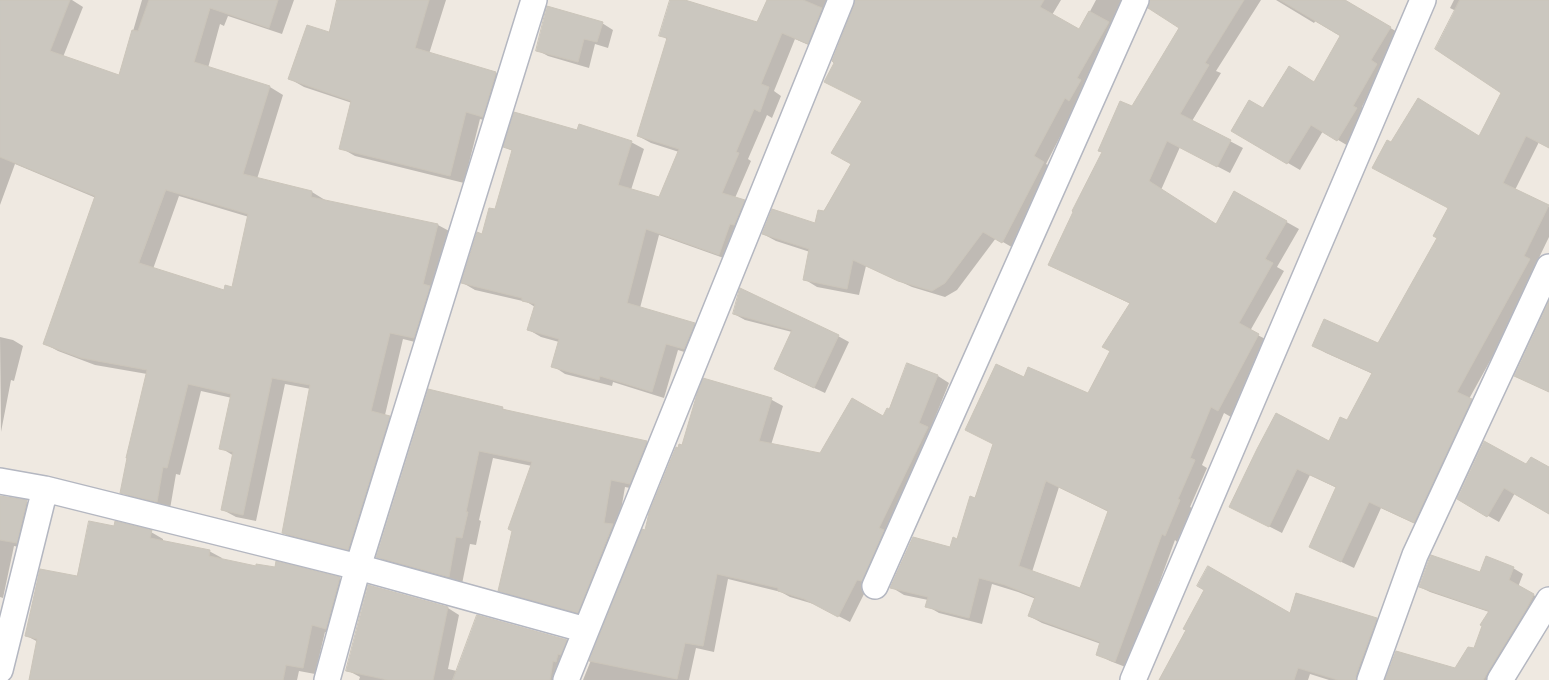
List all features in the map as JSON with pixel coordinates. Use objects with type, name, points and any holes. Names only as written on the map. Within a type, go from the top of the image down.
[{"type":"street","points":[[327,680],[358,567],[534,0]]},
{"type":"street","points":[[566,680],[841,0]]},
{"type":"street","points":[[875,586],[1136,0]]},
{"type":"street","points":[[1133,680],[1423,0]]},
{"type":"street","points":[[1370,680],[1415,555],[1549,267]]},
{"type":"street","points":[[0,481],[45,489],[358,567],[586,630]]},
{"type":"street","points":[[0,670],[45,489]]},
{"type":"street","points":[[1500,680],[1549,600]]},
{"type":"building","points":[[0,0],[70,0],[50,51],[119,75],[132,30],[138,31],[149,0],[278,0],[269,28],[210,8],[194,62],[270,86],[243,174],[312,191],[311,197],[438,224],[423,284],[430,286],[414,338],[390,333],[371,411],[390,416],[348,550],[282,533],[310,385],[272,378],[243,515],[221,510],[233,452],[219,449],[231,394],[188,384],[167,468],[163,467],[157,502],[120,493],[126,458],[147,370],[81,358],[43,344],[95,196],[0,157]],"holes":[[[166,190],[248,214],[232,287],[225,285],[224,290],[139,263]]]},
{"type":"building","points":[[337,0],[429,0],[415,48],[496,72],[483,117],[466,112],[450,176],[339,149],[351,101],[288,79],[307,25],[329,32]]},
{"type":"building","points":[[670,0],[685,0],[757,22],[767,0],[803,0],[822,8],[808,44],[782,33],[761,84],[769,87],[760,112],[754,109],[736,152],[739,153],[722,193],[745,200],[734,225],[730,224],[719,255],[646,229],[627,303],[695,323],[684,349],[666,344],[652,392],[600,376],[599,380],[551,367],[559,339],[527,330],[535,304],[522,301],[522,298],[461,283],[477,232],[482,234],[489,208],[495,209],[512,150],[503,147],[514,112],[577,130],[579,124],[632,141],[618,185],[659,197],[679,149],[637,136],[667,38],[659,36]]},
{"type":"building","points":[[855,0],[1044,0],[1040,7],[1079,29],[1089,11],[1109,22],[1077,78],[1081,80],[1069,101],[1065,98],[1034,156],[1044,162],[1002,243],[983,232],[945,283],[932,291],[898,281],[853,260],[847,289],[803,280],[809,249],[762,234],[772,209],[815,223],[818,210],[824,211],[851,164],[831,153],[862,101],[824,82],[834,63],[832,61]]},
{"type":"building","points":[[1150,0],[1244,0],[1205,63],[1209,65],[1180,114],[1231,140],[1217,167],[1167,141],[1149,181],[1216,224],[1234,191],[1287,221],[1265,259],[1273,263],[1239,323],[1259,334],[1218,411],[1211,407],[1190,458],[1195,460],[1178,499],[1180,500],[1165,536],[1162,534],[1115,662],[1096,655],[1100,642],[1028,616],[1035,597],[1005,585],[979,578],[969,618],[925,607],[928,597],[890,588],[913,537],[950,547],[953,537],[957,539],[970,496],[975,498],[993,444],[965,430],[996,364],[1024,377],[1028,367],[1088,393],[1110,351],[1102,347],[1130,303],[1048,265],[1072,211],[1102,152],[1098,151],[1120,101],[1132,106],[1179,28],[1148,8]],"holes":[[[1046,481],[1108,511],[1080,588],[1019,566]]]},
{"type":"building","points":[[1280,0],[1345,0],[1391,27],[1371,60],[1377,64],[1353,106],[1357,108],[1337,141],[1311,125],[1287,164],[1231,131],[1249,100],[1263,108],[1289,66],[1314,82],[1340,36]]},
{"type":"building","points":[[1460,0],[1549,0],[1549,148],[1526,136],[1503,183],[1549,205],[1524,256],[1530,259],[1457,392],[1472,399],[1414,523],[1369,502],[1341,562],[1309,547],[1336,487],[1297,469],[1269,527],[1229,507],[1276,413],[1329,441],[1340,417],[1347,420],[1372,373],[1312,346],[1324,319],[1378,343],[1437,238],[1433,236],[1448,208],[1372,168],[1387,140],[1391,142],[1418,98],[1479,136],[1501,93],[1435,49]]},
{"type":"building","points":[[547,6],[603,22],[597,42],[584,39],[578,62],[536,51]]},
{"type":"building","points":[[740,288],[839,335],[814,388],[774,369],[792,330],[733,314]]},
{"type":"building","points":[[1549,301],[1549,392],[1514,376]]},
{"type":"building","points":[[907,363],[938,375],[919,423],[928,427],[879,528],[884,530],[862,581],[857,580],[838,617],[804,599],[778,591],[778,588],[717,574],[703,646],[685,643],[677,679],[589,661],[642,529],[645,530],[649,513],[676,447],[678,448],[679,444],[682,445],[703,378],[772,398],[759,441],[820,453],[852,398],[883,416],[887,408],[889,409]]},
{"type":"building","points":[[428,389],[503,407],[502,409],[647,441],[630,484],[611,480],[604,523],[613,524],[578,613],[498,591],[512,531],[508,529],[532,462],[479,451],[462,538],[456,537],[449,577],[376,557]]},
{"type":"building","points":[[1484,441],[1526,464],[1531,457],[1549,467],[1549,514],[1504,488],[1487,517],[1457,499]]},
{"type":"building","points":[[0,496],[27,500],[17,543],[0,540]]},
{"type":"building","points":[[89,521],[114,526],[115,521],[152,530],[150,538],[210,550],[209,556],[256,566],[256,564],[275,567],[276,561],[340,577],[326,629],[312,625],[303,668],[286,665],[283,680],[29,680],[37,639],[25,636],[40,569],[77,576]]},
{"type":"building","points":[[1431,555],[1480,572],[1486,556],[1514,567],[1509,580],[1534,594],[1483,680],[1385,680],[1396,651],[1455,668],[1468,647],[1474,648],[1482,626],[1480,625],[1489,611],[1419,587]]},
{"type":"building","points":[[1208,566],[1290,613],[1296,593],[1377,618],[1356,675],[1356,680],[1338,680],[1298,668],[1294,680],[1159,680],[1186,630],[1183,629],[1204,590],[1197,586]]},
{"type":"building","points":[[368,585],[448,607],[433,680],[388,680],[346,671]]},
{"type":"building","points":[[477,615],[567,640],[561,655],[558,654],[556,662],[553,661],[550,680],[453,680]]}]
